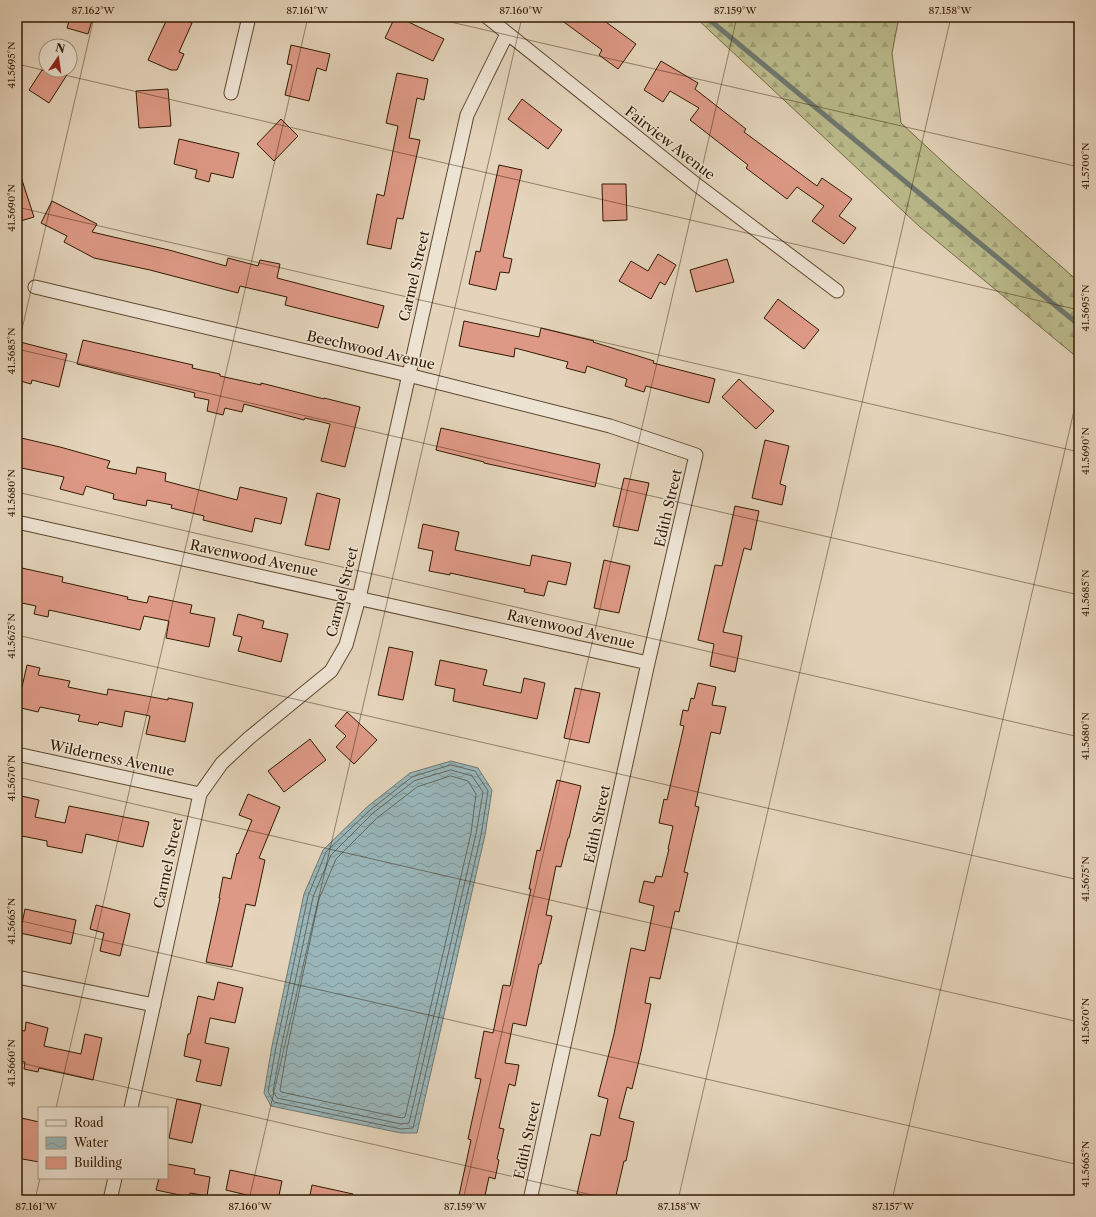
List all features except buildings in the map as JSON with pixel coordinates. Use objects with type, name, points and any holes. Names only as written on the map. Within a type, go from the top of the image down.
[{"type":"street","points":[[231,93],[249,17]]},
{"type":"street","name":"Fairview Avenue","points":[[487,17],[691,180],[837,291]]},
{"type":"street","name":"Carmel Street","points":[[131,1107],[200,794],[222,763],[331,670],[346,645],[359,598],[467,115],[507,34]]},
{"type":"street","name":"Beechwood Avenue","points":[[35,287],[408,375],[610,426],[696,455]]},
{"type":"street","name":"Edith Street","points":[[530,1200],[648,663],[696,455]]},
{"type":"street","name":"Ravenwood Avenue","points":[[17,522],[648,663]]},
{"type":"street","name":"Wilderness Avenue","points":[[17,754],[200,794]]},
{"type":"street","points":[[17,977],[154,1005]]},
{"type":"street","points":[[110,1200],[115,1179]]},
{"type":"green space","points":[[695,17],[899,17],[892,53],[901,123],[956,174],[1079,282],[1079,359],[920,227]]},
{"type":"water","points":[[451,761],[478,768],[492,790],[485,835],[417,1133],[401,1133],[271,1106],[264,1093],[272,1046],[304,894],[323,850],[367,807],[410,773]]},
{"type":"waterway","points":[[706,17],[1079,325]]}]
